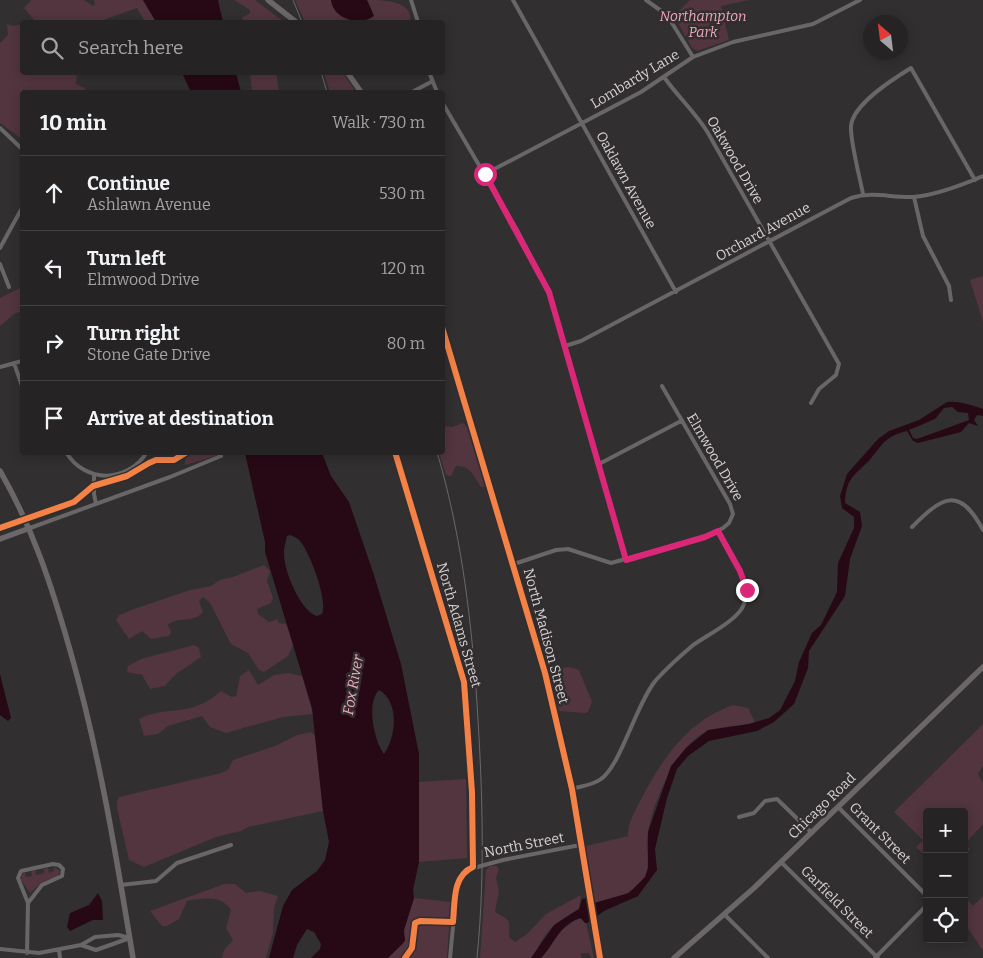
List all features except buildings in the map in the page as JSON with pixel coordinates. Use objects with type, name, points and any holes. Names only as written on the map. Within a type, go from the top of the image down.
[{"type":"main road","points":[[268,0],[293,20]]},
{"type":"main road","points":[[349,75],[360,90]]},
{"type":"main road","name":"North Madison Street","points":[[445,337],[543,666],[572,788],[600,958]]},
{"type":"main road","points":[[0,471],[30,528],[60,612],[85,703],[100,768],[133,958]]},
{"type":"main road","points":[[0,540],[30,528]]},
{"type":"main road","name":"Chicago Road","points":[[674,958],[725,915],[983,667]]},
{"type":"street","points":[[411,0],[417,20]]},
{"type":"street","name":"Oaklawn Avenue","points":[[513,0],[676,292]]},
{"type":"street","points":[[646,0],[667,15],[693,57]]},
{"type":"street","name":"Lombardy Lane","points":[[485,174],[581,124],[664,77],[693,57],[733,42],[813,24],[860,0]]},
{"type":"street","points":[[863,194],[851,125],[863,104],[896,77],[911,68],[975,180]]},
{"type":"street","points":[[429,75],[436,90]]},
{"type":"street","name":"Oakwood Drive","points":[[664,77],[680,100],[699,118],[839,364],[836,375],[819,389],[811,403]]},
{"type":"street","points":[[416,90],[431,82]]},
{"type":"street","points":[[445,107],[485,174],[546,286],[626,560]]},
{"type":"street","points":[[0,128],[20,147]]},
{"type":"street","name":"Orchard Avenue","points":[[565,346],[581,341],[676,292],[832,206],[863,194],[914,197],[983,176]]},
{"type":"street","points":[[914,197],[923,236],[950,286],[951,300]]},
{"type":"street","points":[[0,248],[20,212]]},
{"type":"street","points":[[0,264],[9,287]]},
{"type":"street","points":[[0,367],[20,362]]},
{"type":"street","points":[[14,363],[20,380]]},
{"type":"street","name":"Elmwood Drive","points":[[662,386],[732,509],[732,518],[718,531]]},
{"type":"street","points":[[599,464],[681,422]]},
{"type":"street","points":[[68,455],[72,463],[94,476],[107,476],[131,467],[143,459],[145,455]]},
{"type":"street","name":"North Adams Street","points":[[396,455],[464,682],[472,792],[473,867]]},
{"type":"street","points":[[30,528],[220,456]]},
{"type":"street","points":[[94,476],[96,504]]},
{"type":"street","points":[[912,527],[932,508],[945,500],[958,500],[969,507],[983,530]]},
{"type":"street","points":[[514,564],[556,550],[568,549],[605,563],[626,560],[705,537],[718,531],[740,571],[747,590],[743,606],[736,616],[673,662],[655,682],[641,702],[611,769],[601,779],[572,788]]},
{"type":"street","points":[[739,817],[754,813],[765,801],[777,799],[812,833]]},
{"type":"street","name":"Grant Street","points":[[838,807],[923,892]]},
{"type":"street","points":[[121,885],[156,881],[177,863],[231,845]]},
{"type":"street","name":"North Street","points":[[473,867],[580,845]]},
{"type":"street","name":"Garfield Street","points":[[781,862],[876,958]]},
{"type":"street","points":[[27,953],[28,903],[18,878],[21,871],[53,864],[59,865],[63,869],[62,876],[42,886],[28,903]]},
{"type":"street","points":[[450,958],[456,885],[460,876],[473,867]]},
{"type":"street","points":[[876,958],[923,909]]},
{"type":"street","points":[[725,915],[768,958]]},
{"type":"street","points":[[0,949],[27,953],[59,950],[81,945],[96,937],[118,935],[130,938]]},
{"type":"street","points":[[81,945],[96,950],[130,938]]},
{"type":"street","points":[[59,950],[60,958]]},
{"type":"green space","points":[[31,0],[84,0],[93,6],[95,4],[94,0],[143,0],[155,20],[144,20],[137,8],[104,20],[34,20],[24,8]]},
{"type":"green space","points":[[234,0],[255,0],[281,20],[243,20],[242,18],[250,13],[250,10]]},
{"type":"green space","points":[[295,0],[331,0],[343,17],[359,20],[304,20]]},
{"type":"green space","points":[[367,0],[388,1],[402,5],[410,15],[410,20],[365,20],[373,13]]},
{"type":"green space","name":"Northampton Park","points":[[690,0],[749,0],[721,6],[729,40],[697,51],[692,48],[674,16]]},
{"type":"green space","points":[[7,24],[14,26],[20,24],[20,75],[77,75],[76,84],[85,88],[84,90],[20,90],[19,137],[0,123],[0,43],[8,35]]},
{"type":"green space","points":[[250,75],[276,75],[279,90],[252,90]]},
{"type":"green space","points":[[325,75],[344,75],[355,90],[329,90]]},
{"type":"green space","points":[[983,276],[983,322],[970,280]]},
{"type":"green space","points":[[20,288],[20,312],[14,314],[0,326],[0,298]]},
{"type":"green space","points":[[463,423],[467,427],[485,487],[481,487],[472,472],[465,467],[456,466],[451,476],[446,475],[440,455],[445,455],[445,426],[452,427]]},
{"type":"green space","points":[[185,455],[219,455],[185,465]]},
{"type":"green space","points":[[264,565],[270,571],[267,581],[273,598],[271,603],[257,609],[258,614],[269,622],[277,619],[279,623],[286,624],[294,643],[288,656],[264,672],[259,670],[248,653],[231,644],[210,603],[203,597],[199,601],[203,612],[195,618],[172,622],[168,625],[171,632],[169,636],[151,639],[142,631],[129,639],[116,620],[119,615],[137,608],[190,590],[211,586],[220,580]]},
{"type":"green space","points":[[194,645],[199,648],[201,657],[176,674],[165,686],[150,689],[142,675],[127,672],[128,666],[141,659]]},
{"type":"green space","points":[[570,667],[579,670],[592,702],[588,712],[559,711],[548,670]]},
{"type":"green space","points":[[249,670],[258,685],[274,675],[288,673],[302,676],[313,714],[283,717],[226,733],[210,727],[202,716],[168,726],[158,734],[144,736],[139,719],[160,712],[199,705],[210,700],[221,691],[232,697],[236,696],[240,676]]},
{"type":"green space","points":[[733,705],[748,708],[755,722],[710,730],[694,739],[679,757],[666,779],[652,816],[647,839],[647,870],[643,880],[622,896],[606,902],[592,902],[582,847],[628,836],[630,823],[636,809],[648,785],[667,756],[689,731],[717,712]]},
{"type":"green space","points":[[983,724],[983,766],[978,774],[983,783],[983,824],[968,841],[968,808],[923,808],[923,840],[894,812]]},
{"type":"green space","points":[[311,732],[315,736],[323,811],[248,827],[241,831],[216,837],[144,867],[129,860],[117,808],[119,797],[221,773],[228,770],[233,760],[275,746],[297,735]]},
{"type":"green space","points":[[466,779],[467,858],[419,862],[417,782]]},
{"type":"green space","points":[[923,840],[923,853],[916,847]]},
{"type":"green space","points":[[490,866],[497,866],[499,869],[496,878],[499,891],[495,912],[508,921],[509,937],[515,942],[527,934],[546,914],[581,895],[579,909],[551,928],[531,958],[480,958],[486,870]]},
{"type":"green space","points":[[54,867],[60,871],[58,877],[41,883],[30,893],[21,880],[22,874],[25,872],[26,877],[32,876],[31,871],[35,870],[36,875],[44,873],[44,869],[48,868],[49,873],[54,871]]},
{"type":"green space","points":[[224,884],[235,884],[246,893],[260,891],[278,896],[274,908],[273,933],[266,958],[222,958],[224,950],[233,940],[226,928],[231,910],[223,902],[212,899],[187,901],[179,919],[167,926],[162,926],[150,911]]},
{"type":"green space","points":[[983,896],[983,951],[968,928],[968,901],[973,906]]},
{"type":"green space","points":[[414,898],[451,902],[447,958],[388,958],[403,944],[404,930]]},
{"type":"green space","points":[[579,918],[586,923],[594,958],[591,958],[589,953],[581,953],[581,958],[541,958],[560,931]]},
{"type":"water","points":[[143,0],[218,0],[223,20],[155,20]]},
{"type":"water","points":[[331,0],[367,0],[374,16],[365,20],[352,20],[342,16],[333,7]]},
{"type":"water","points":[[183,75],[237,75],[240,90],[190,90]]},
{"type":"water","points":[[947,402],[983,409],[983,416],[977,415],[974,420],[978,426],[969,423],[961,432],[918,443],[913,441],[907,431],[890,437],[853,476],[848,487],[845,503],[860,512],[862,526],[850,559],[845,596],[809,651],[808,668],[794,704],[774,722],[757,731],[709,741],[688,756],[677,769],[667,798],[655,849],[657,870],[638,896],[604,911],[587,923],[581,918],[574,921],[563,929],[541,958],[531,958],[554,925],[579,909],[582,899],[588,898],[594,903],[629,893],[645,877],[648,868],[648,832],[671,766],[686,748],[708,730],[749,724],[769,718],[780,710],[795,681],[799,662],[812,633],[821,625],[837,592],[838,563],[854,528],[854,517],[842,508],[840,496],[847,474],[878,439],[889,431],[919,420]],"holes":[[[952,407],[958,412],[968,413],[969,420],[917,439],[913,438],[909,430],[935,419],[944,408]]]},
{"type":"water","name":"Fox River","points":[[245,455],[323,455],[331,476],[349,502],[374,575],[401,664],[419,754],[419,862],[413,890],[414,898],[404,930],[405,941],[388,958],[311,958],[320,949],[321,944],[314,932],[307,929],[297,945],[293,958],[269,958],[283,906],[292,890],[317,871],[325,860],[329,842],[323,811],[312,708],[265,552],[265,542]],"holes":[[[290,535],[298,539],[313,566],[320,588],[323,607],[322,614],[317,616],[311,613],[299,598],[286,568],[284,552],[287,536]],[[379,690],[386,695],[393,711],[394,720],[391,739],[384,754],[377,740],[372,713],[375,696]]]},
{"type":"water","points":[[0,674],[11,718],[8,721],[0,715]]},
{"type":"water","points":[[98,893],[102,901],[103,920],[93,920],[70,931],[67,927],[70,913],[89,905]]},
{"type":"railway","points":[[293,0],[301,20]]},
{"type":"railway","points":[[322,75],[326,90]]},
{"type":"railway","points":[[438,455],[452,511],[463,569],[471,628],[476,688],[482,823],[480,924],[477,958]]},
{"type":"cycle path","points":[[445,337],[545,673],[572,789],[600,958]]},
{"type":"cycle path","points":[[0,528],[74,502],[93,486],[127,476],[156,460],[174,460],[182,455]]},
{"type":"cycle path","points":[[396,455],[464,682],[472,792],[473,867],[466,871],[458,883],[453,922],[420,921],[415,923],[412,948],[405,958]]},
{"type":"route","points":[[485,174],[549,292],[626,560],[705,537],[718,531],[740,571],[747,590]]}]
